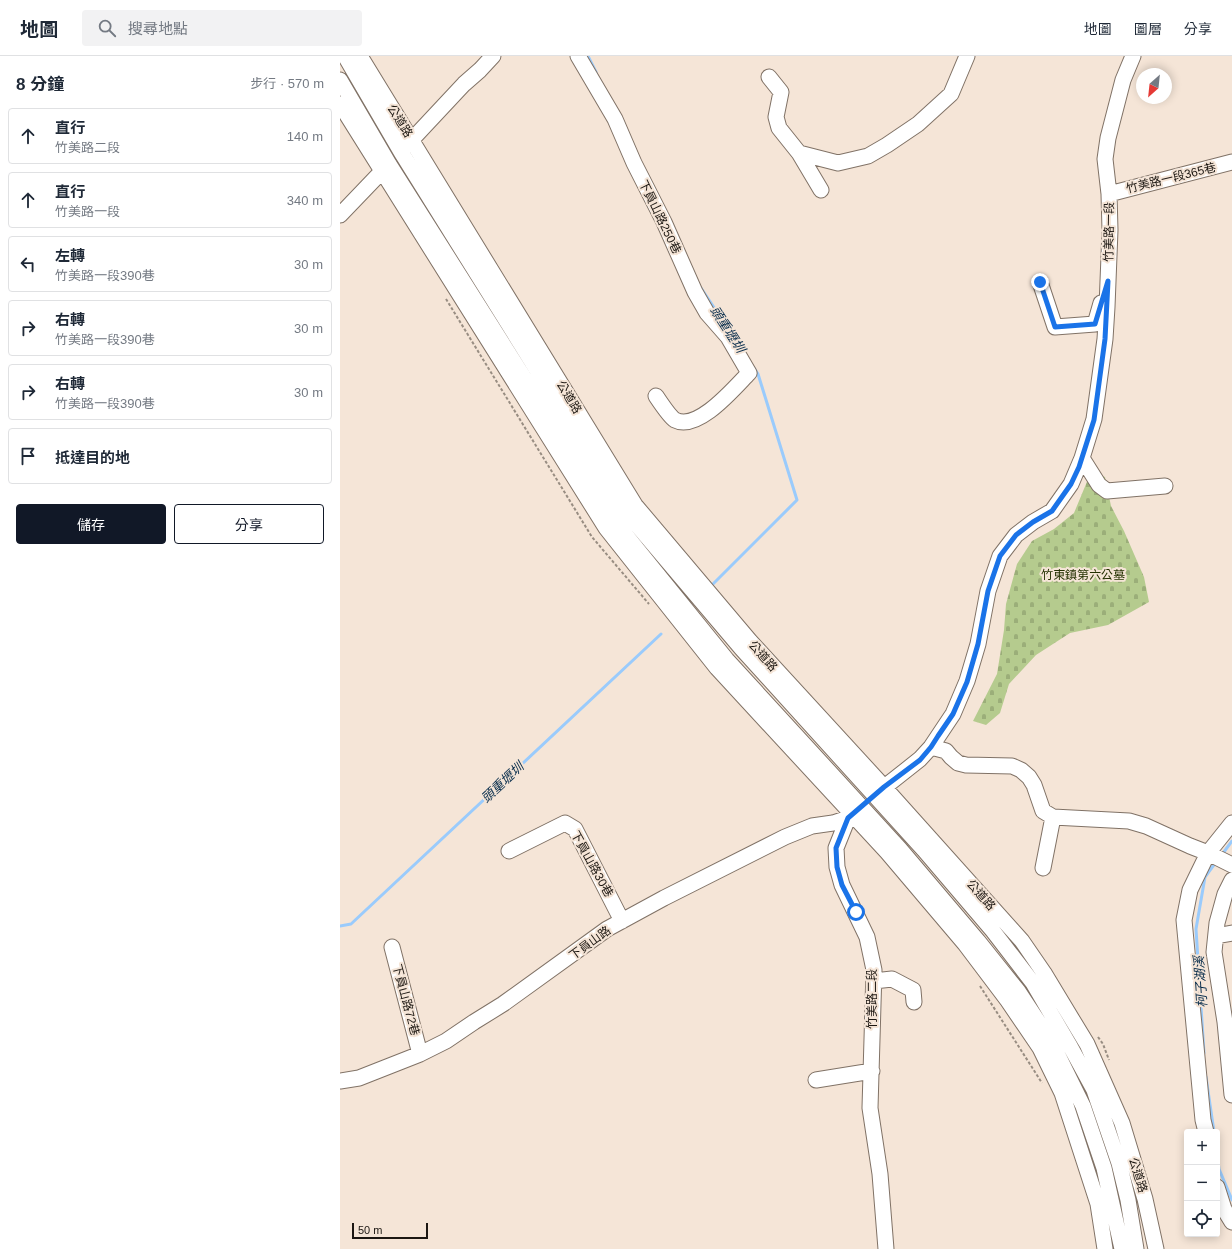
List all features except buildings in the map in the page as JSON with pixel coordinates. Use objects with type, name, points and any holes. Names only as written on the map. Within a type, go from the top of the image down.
[{"type":"street","name":"公道路","points":[[345,56],[401,152],[625,511],[740,648],[1022,941],[1044,973],[1087,1044],[1122,1123],[1145,1199],[1156,1249]]},
{"type":"street","name":"公道路","points":[[360,56],[635,505],[879,791],[924,850],[993,931],[1033,983],[1094,1090],[1119,1162],[1128,1200],[1136,1249]]},
{"type":"street","points":[[340,215],[459,89],[493,56]]},
{"type":"street","name":"下員山路250巷","points":[[578,56],[615,119],[634,163],[664,222],[695,292],[707,313],[728,337],[749,373],[726,398],[695,419],[684,422],[674,420],[656,396]]},
{"type":"street","points":[[798,153],[838,163],[868,156],[918,124],[950,94],[967,56]]},
{"type":"street","name":"竹美路一段","points":[[931,747],[953,714],[967,682],[978,644],[988,591],[1000,556],[1016,535],[1033,522],[1052,511],[1071,484],[1082,458],[1094,420],[1105,339],[1108,281],[1110,230],[1109,194],[1105,159],[1108,138],[1123,80],[1132,56]]},
{"type":"street","points":[[769,77],[781,92],[776,117],[779,128],[798,153],[821,190]]},
{"type":"street","points":[[340,80],[385,168]]},
{"type":"street","points":[[340,104],[385,168],[616,523],[727,660],[965,944],[1008,1001],[1040,1048],[1062,1094],[1098,1204],[1105,1249]]},
{"type":"street","name":"竹美路一段365巷","points":[[1109,194],[1232,162]]},
{"type":"street","points":[[1040,282],[1055,327],[1095,324],[1108,281]]},
{"type":"street","points":[[1082,458],[1099,485],[1107,491],[1165,486]]},
{"type":"street","points":[[931,747],[946,751],[958,762],[966,765],[1012,766],[1020,770],[1029,777],[1034,785],[1043,811],[1054,817],[1129,821],[1146,826],[1232,865]]},
{"type":"street","name":"竹美路二段","points":[[886,1249],[880,1174],[870,1108],[874,970],[867,937],[842,885],[837,867],[836,848],[854,813],[879,791],[920,760],[931,747]]},
{"type":"street","points":[[854,813],[900,849],[978,940],[1018,991],[1051,1041],[1083,1106],[1104,1168],[1122,1249]]},
{"type":"street","name":"下員山路","points":[[340,1081],[359,1078],[420,1054],[446,1041],[503,1004],[607,929],[785,837],[812,826],[833,823],[854,813]]},
{"type":"street","points":[[1044,868],[1054,817]]},
{"type":"street","name":"下員山路30巷","points":[[509,852],[565,823],[575,829],[622,921]]},
{"type":"street","points":[[1205,1129],[1203,1120],[1184,920],[1190,890],[1208,853],[1232,823]]},
{"type":"street","points":[[1232,880],[1225,894],[1216,929],[1214,952],[1225,1022],[1232,1095]]},
{"type":"street","points":[[1216,929],[1232,918]]},
{"type":"street","points":[[1216,929],[1232,933]]},
{"type":"street","name":"下員山路72巷","points":[[392,946],[420,1054]]},
{"type":"street","points":[[874,981],[892,979],[906,986],[912,990],[914,1002]]},
{"type":"street","points":[[816,1080],[872,1071]]},
{"type":"street","points":[[1220,1196],[1224,1209],[1232,1222]]},
{"type":"path","points":[[1094,1031],[1103,1044],[1111,1066]]},
{"type":"green space","name":"竹東鎮第六公墓","points":[[1091,472],[1105,477],[1111,506],[1124,531],[1144,577],[1149,602],[1108,625],[1070,633],[1036,655],[1009,684],[1000,713],[986,725],[973,721],[997,674],[1004,630],[1006,604],[1017,564],[1032,541],[1054,529],[1074,513]]},
{"type":"waterway","name":"頭重壢圳","points":[[588,56],[596,72]]},
{"type":"waterway","name":"頭重壢圳","points":[[701,288],[721,318]]},
{"type":"waterway","name":"頭重壢圳","points":[[711,586],[797,500],[758,374],[754,368]]},
{"type":"waterway","name":"頭重壢圳","points":[[340,926],[351,924],[661,634]]},
{"type":"waterway","name":"柯子湖溪","points":[[1221,856],[1232,841]]},
{"type":"waterway","name":"柯子湖溪","points":[[1204,1053],[1196,929],[1205,877],[1216,862]]},
{"type":"waterway","name":"柯子湖溪","points":[[1206,1077],[1214,1129]]},
{"type":"waterway","name":"柯子湖溪","points":[[1218,1165],[1232,1200]]},
{"type":"route","points":[[856,912],[842,885],[837,867],[836,848],[848,818],[884,787],[920,760],[931,747],[953,714],[967,682],[978,644],[988,591],[1000,556],[1006,546],[1016,535],[1033,522],[1052,511],[1071,484],[1079,467],[1094,420],[1105,339],[1108,281],[1095,324],[1055,327],[1040,282]]}]
